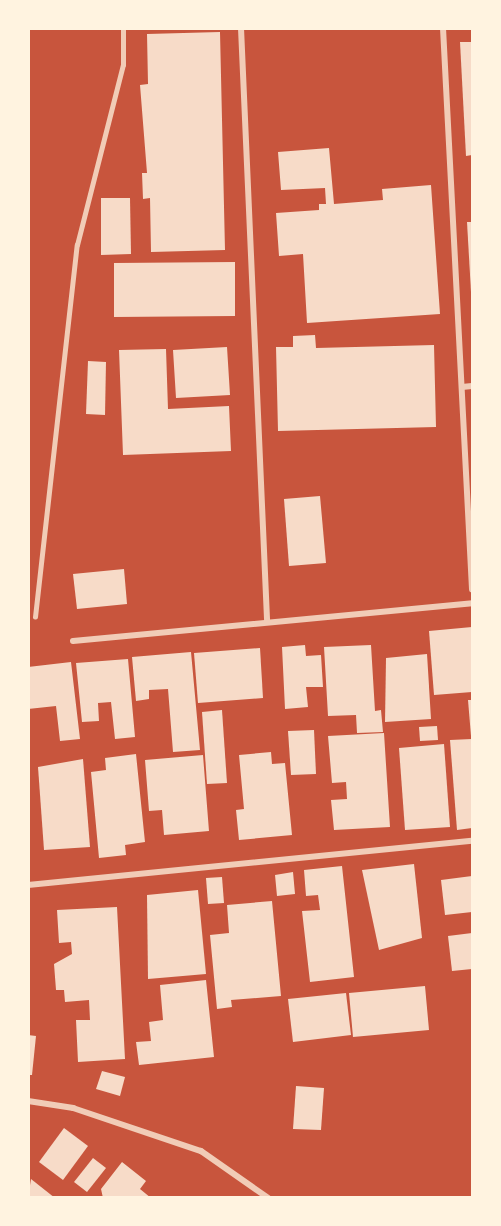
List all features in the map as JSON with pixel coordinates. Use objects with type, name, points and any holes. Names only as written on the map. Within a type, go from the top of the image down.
[{"type":"street","points":[[242,28],[267,619]]},
{"type":"street","points":[[443,28],[472,589]]},
{"type":"street","points":[[462,387],[472,386]]},
{"type":"street","points":[[73,641],[267,619],[472,603]]},
{"type":"street","points":[[28,885],[472,841]]},
{"type":"street","points":[[28,1101],[73,1108],[201,1151],[268,1197]]},
{"type":"lane","points":[[35,617],[78,245],[123,65],[123,28]]},
{"type":"building","points":[[220,32],[225,250],[151,252],[150,198],[143,199],[142,173],[147,173],[140,85],[148,84],[147,34]]},
{"type":"building","points":[[460,42],[472,42],[472,155],[466,156]]},
{"type":"building","points":[[329,148],[334,204],[383,200],[382,189],[431,185],[440,314],[307,323],[303,254],[279,256],[276,213],[319,210],[319,204],[326,204],[325,188],[281,190],[278,152]]},
{"type":"building","points":[[101,198],[130,198],[131,254],[101,255]]},
{"type":"building","points":[[467,222],[472,222],[472,292],[471,292]]},
{"type":"building","points":[[235,262],[235,316],[114,317],[114,263]]},
{"type":"building","points":[[315,335],[316,348],[434,345],[436,427],[278,431],[276,347],[293,347],[293,336]]},
{"type":"building","points":[[227,347],[230,395],[176,398],[173,350]]},
{"type":"building","points":[[166,349],[168,409],[229,406],[231,451],[123,455],[119,350]]},
{"type":"building","points":[[88,361],[106,362],[105,415],[86,414]]},
{"type":"building","points":[[320,496],[326,563],[289,566],[284,499]]},
{"type":"building","points":[[124,569],[127,604],[77,609],[73,574]]},
{"type":"building","points":[[472,627],[472,692],[434,695],[429,631]]},
{"type":"building","points":[[305,645],[306,656],[321,655],[323,687],[306,687],[308,707],[285,709],[282,647]]},
{"type":"building","points":[[371,645],[375,711],[381,710],[383,732],[357,733],[356,715],[328,716],[324,647]]},
{"type":"building","points":[[260,648],[263,698],[198,703],[194,653]]},
{"type":"building","points":[[191,652],[200,750],[173,752],[168,689],[149,690],[149,699],[136,701],[132,657]]},
{"type":"building","points":[[427,654],[431,719],[385,722],[386,658]]},
{"type":"building","points":[[128,659],[135,737],[115,739],[111,702],[98,703],[99,721],[82,722],[76,663]]},
{"type":"building","points":[[71,662],[80,739],[60,741],[56,706],[28,709],[28,667]]},
{"type":"building","points":[[468,700],[472,700],[472,736],[471,736]]},
{"type":"building","points":[[222,710],[227,783],[207,784],[202,712]]},
{"type":"building","points":[[437,726],[438,740],[420,741],[419,727]]},
{"type":"building","points":[[314,730],[316,774],[291,775],[288,731]]},
{"type":"building","points":[[384,733],[390,827],[334,830],[331,800],[347,799],[346,782],[332,783],[328,736]]},
{"type":"building","points":[[472,739],[472,828],[457,830],[450,740]]},
{"type":"building","points":[[444,744],[450,827],[405,830],[399,748]]},
{"type":"building","points":[[271,752],[272,764],[285,763],[292,835],[239,840],[236,810],[244,809],[239,755]]},
{"type":"building","points":[[136,754],[145,842],[125,845],[126,855],[99,858],[91,772],[106,770],[105,758]]},
{"type":"building","points":[[203,755],[209,831],[164,835],[162,810],[149,811],[145,760]]},
{"type":"building","points":[[83,759],[90,847],[44,850],[38,767]]},
{"type":"building","points":[[414,864],[422,938],[379,950],[362,870]]},
{"type":"building","points":[[342,866],[354,977],[310,982],[302,911],[320,910],[318,895],[306,896],[304,870]]},
{"type":"building","points":[[293,872],[295,894],[277,896],[275,875]]},
{"type":"building","points":[[472,876],[472,912],[445,915],[441,880]]},
{"type":"building","points":[[222,877],[224,903],[208,904],[206,878]]},
{"type":"building","points":[[198,890],[206,974],[148,979],[147,895]]},
{"type":"building","points":[[272,901],[281,996],[231,1000],[232,1007],[217,1009],[210,935],[229,933],[227,905]]},
{"type":"building","points":[[117,907],[125,1059],[78,1062],[76,1020],[90,1020],[89,1000],[65,1002],[64,990],[56,990],[54,964],[72,954],[71,942],[59,943],[57,910]]},
{"type":"building","points":[[472,933],[472,969],[452,971],[448,936]]},
{"type":"building","points":[[206,980],[214,1057],[139,1065],[136,1042],[151,1041],[149,1022],[163,1020],[160,985]]},
{"type":"building","points":[[425,986],[429,1030],[353,1037],[349,993]]},
{"type":"building","points":[[346,993],[351,1035],[293,1042],[288,999]]},
{"type":"building","points":[[28,1035],[36,1036],[32,1075],[28,1075]]},
{"type":"building","points":[[102,1071],[125,1077],[120,1096],[96,1089]]},
{"type":"building","points":[[296,1086],[324,1088],[321,1130],[293,1129]]},
{"type":"building","points":[[64,1128],[88,1146],[63,1180],[39,1162]]},
{"type":"building","points":[[93,1158],[106,1168],[87,1192],[74,1182]]},
{"type":"building","points":[[122,1162],[146,1181],[140,1189],[151,1198],[103,1198],[101,1189]]},
{"type":"building","points":[[31,1179],[55,1198],[28,1198]]}]
